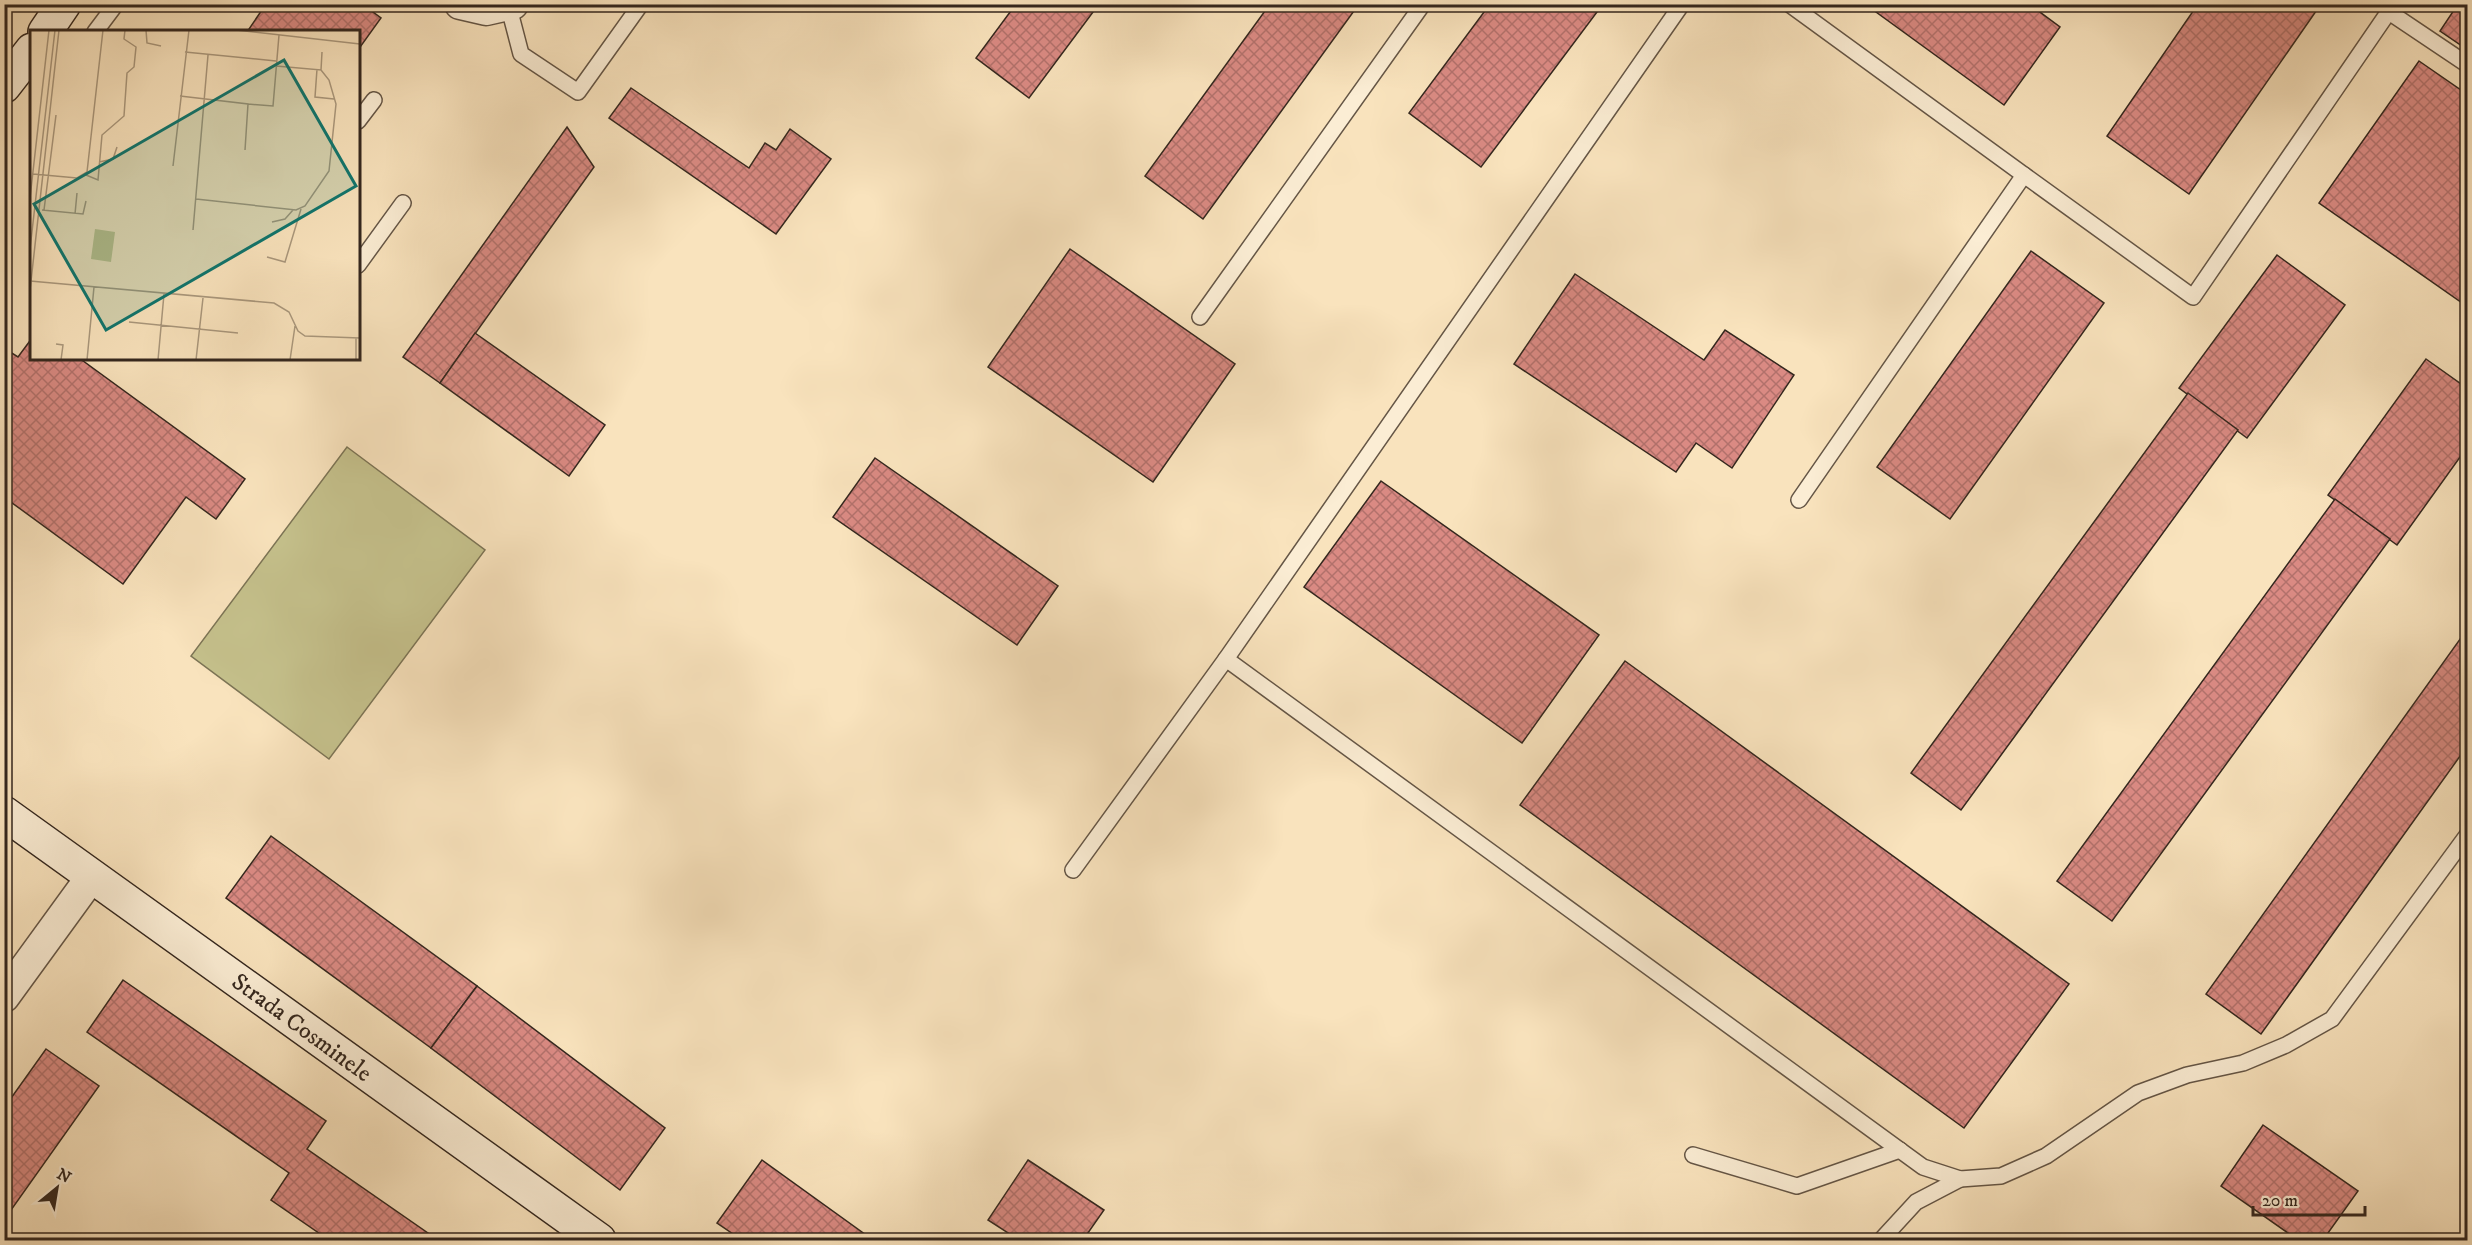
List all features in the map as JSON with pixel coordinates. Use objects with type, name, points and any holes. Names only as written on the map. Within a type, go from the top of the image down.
[{"type":"street","points":[[46,30],[64,4]]},
{"type":"street","points":[[463,6],[511,6]]},
{"type":"street","name":"Strada Cosminele","points":[[4,813],[582,1236]]},
{"type":"street","points":[[4,997],[92,876]]},
{"type":"lane","points":[[96,30],[116,4]]},
{"type":"lane","points":[[511,6],[521,54],[578,92],[641,4]]},
{"type":"lane","points":[[1200,317],[1423,4]]},
{"type":"lane","points":[[1073,870],[1226,659],[1682,4]]},
{"type":"lane","points":[[1789,4],[2193,297],[2392,8],[2468,65]]},
{"type":"lane","points":[[360,118],[374,100]]},
{"type":"lane","points":[[1799,500],[2024,175]]},
{"type":"lane","points":[[360,262],[403,203]]},
{"type":"lane","points":[[1226,659],[1923,1167],[1960,1179],[2001,1176],[2046,1156],[2138,1093],[2187,1075],[2243,1063],[2286,1046],[2332,1019],[2468,834]]},
{"type":"lane","points":[[1693,1155],[1797,1186],[1900,1150]]},
{"type":"lane","points":[[1881,1240],[1916,1202],[1960,1179]]},
{"type":"shaded area","points":[[347,447],[485,550],[329,759],[191,656]]},
{"type":"building","points":[[266,4],[362,4],[381,18],[360,47],[360,30],[248,30]]},
{"type":"building","points":[[1016,4],[1099,4],[1029,98],[976,58]]},
{"type":"building","points":[[1270,4],[1359,4],[1203,219],[1145,176]]},
{"type":"building","points":[[1490,4],[1603,4],[1481,167],[1409,113]]},
{"type":"building","points":[[1865,4],[2029,4],[2060,27],[2004,105]]},
{"type":"building","points":[[2198,4],[2321,4],[2189,194],[2107,136]]},
{"type":"building","points":[[2458,4],[2468,4],[2468,50],[2440,31]]},
{"type":"building","points":[[2419,61],[2468,95],[2468,307],[2319,203]]},
{"type":"building","points":[[631,88],[749,168],[765,143],[776,150],[790,129],[831,159],[776,234],[609,118]]},
{"type":"building","points":[[567,127],[594,167],[440,383],[403,357]]},
{"type":"building","points":[[1070,249],[1235,364],[1153,482],[988,367]]},
{"type":"building","points":[[2031,251],[2104,303],[1950,519],[1877,467]]},
{"type":"building","points":[[2277,255],[2345,305],[2247,438],[2179,388]]},
{"type":"building","points":[[1575,274],[1704,360],[1725,330],[1794,375],[1732,468],[1696,443],[1676,472],[1514,364]]},
{"type":"building","points":[[475,333],[605,425],[569,476],[440,383]]},
{"type":"building","points":[[30,341],[30,360],[82,360],[245,479],[216,519],[186,497],[123,584],[4,497],[4,348],[18,357]]},
{"type":"building","points":[[2426,359],[2468,389],[2468,446],[2397,545],[2328,495]]},
{"type":"building","points":[[2188,393],[2238,430],[1961,810],[1911,773]]},
{"type":"building","points":[[875,458],[1058,586],[1017,645],[833,517]]},
{"type":"building","points":[[1381,481],[1599,635],[1522,743],[1304,587]]},
{"type":"building","points":[[2335,499],[2390,539],[2112,921],[2057,881]]},
{"type":"building","points":[[2468,628],[2468,745],[2261,1034],[2206,994]]},
{"type":"building","points":[[1625,661],[2069,984],[1964,1128],[1520,805]]},
{"type":"building","points":[[271,836],[477,986],[431,1048],[226,898]]},
{"type":"building","points":[[123,980],[326,1121],[307,1149],[438,1240],[329,1240],[271,1200],[289,1173],[87,1032]]},
{"type":"building","points":[[477,986],[665,1128],[620,1190],[431,1048]]},
{"type":"building","points":[[46,1049],[99,1086],[4,1220],[4,1108]]},
{"type":"building","points":[[2263,1125],[2358,1191],[2323,1240],[2298,1240],[2221,1186]]},
{"type":"building","points":[[762,1160],[873,1240],[742,1240],[717,1223]]},
{"type":"building","points":[[1028,1160],[1104,1210],[1083,1240],[1019,1240],[988,1220]]}]
